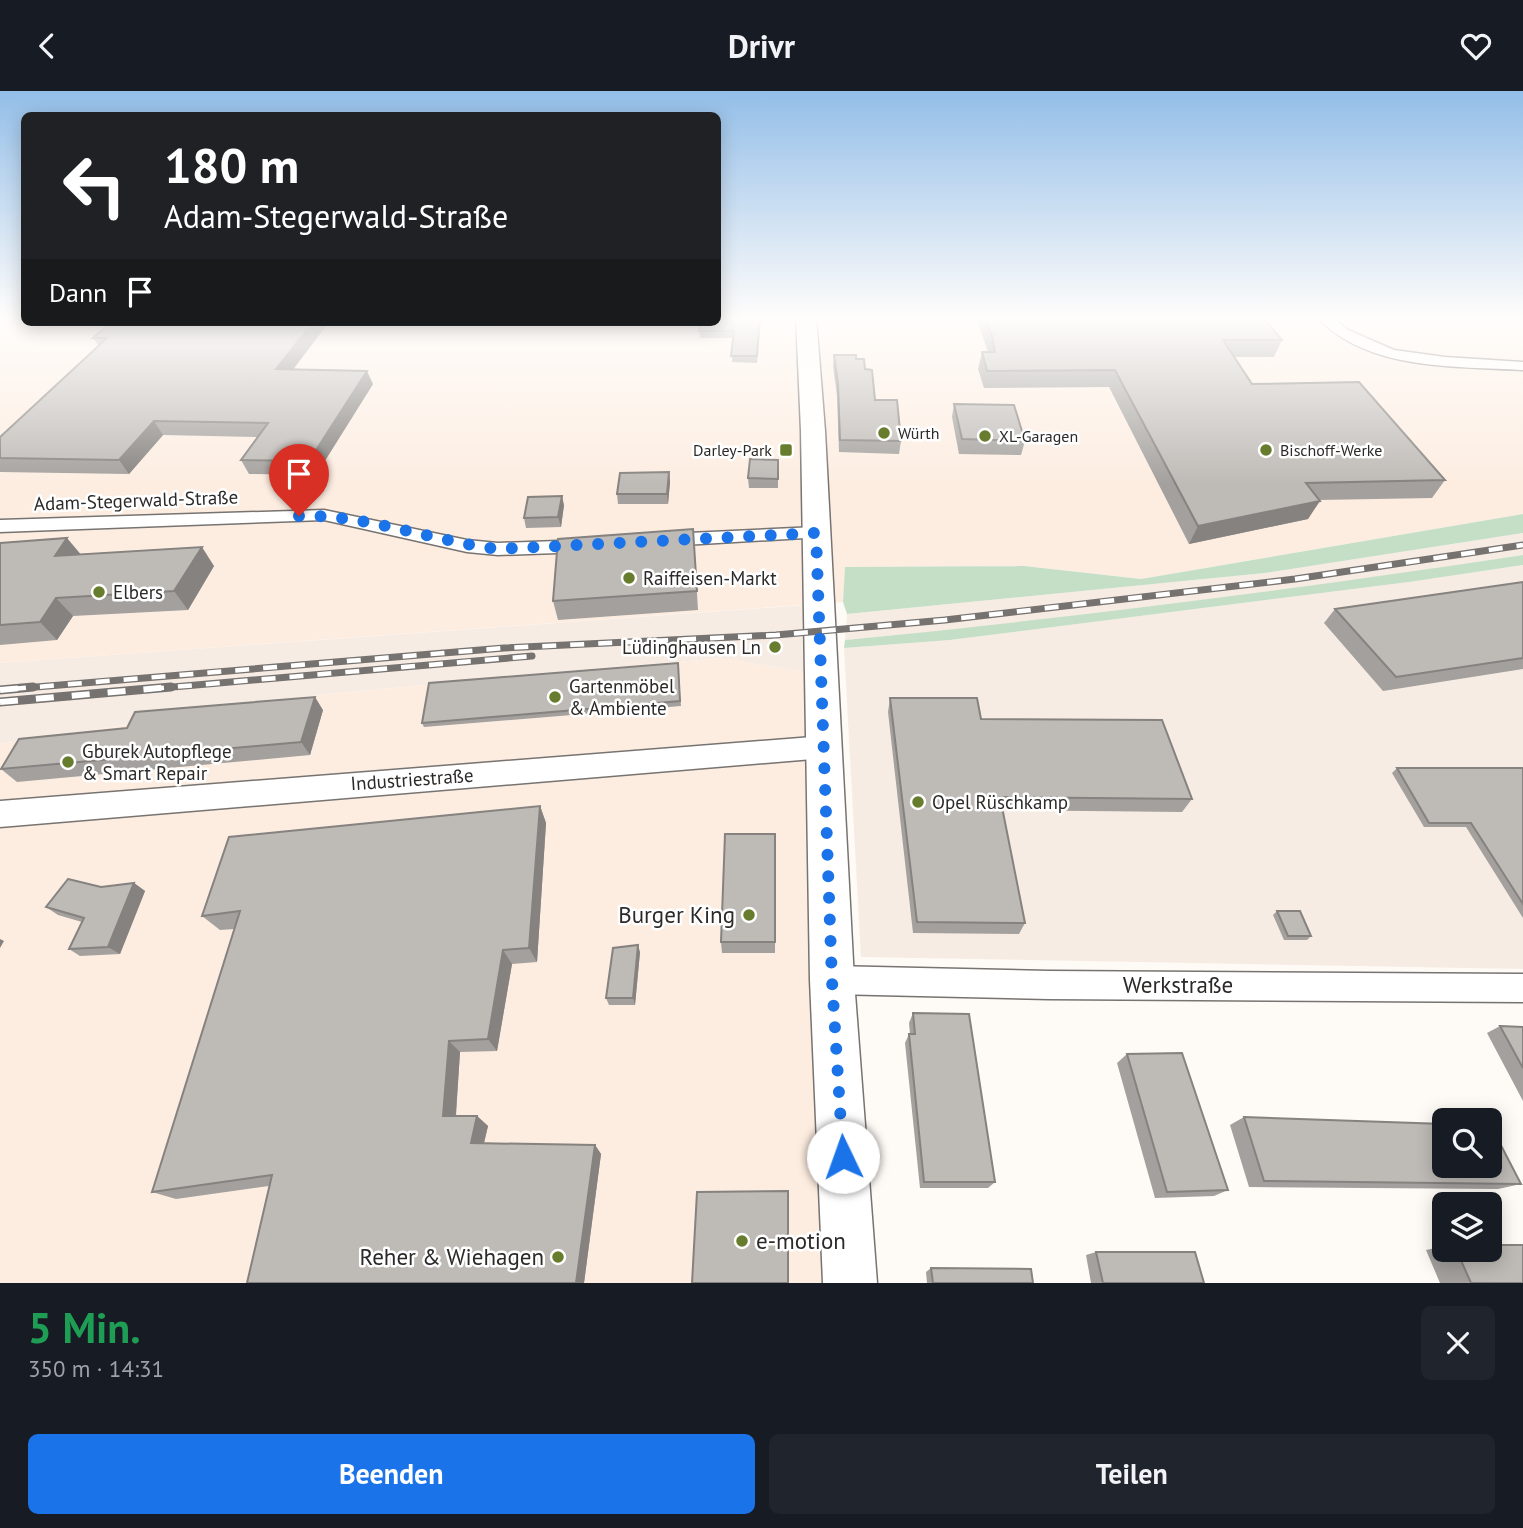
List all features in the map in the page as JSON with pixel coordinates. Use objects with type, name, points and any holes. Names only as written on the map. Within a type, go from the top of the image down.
[{"type":"main road","points":[[810,373],[832,981],[850,1283]]},
{"type":"street","name":"Adam-Stegerwald-Straße","points":[[0,526],[324,515],[488,548],[602,545]]},
{"type":"street","points":[[651,541],[816,533]]},
{"type":"street","name":"Industriestraße","points":[[0,814],[825,747]]},
{"type":"street","name":"Werkstraße","points":[[832,981],[1523,988]]},
{"type":"shaded area","points":[[0,373],[1523,373],[1523,514],[1141,579],[1024,566],[846,567],[843,602],[0,663]]},
{"type":"shaded area","points":[[1523,533],[1523,555],[1344,583],[995,626],[845,640],[847,614],[1265,573]]},
{"type":"shaded area","points":[[1523,565],[1523,969],[861,957],[844,648],[950,640]]},
{"type":"shaded area","points":[[806,605],[815,674],[721,658],[327,694],[0,744],[0,663]]},
{"type":"shaded area","points":[[722,658],[815,674],[841,1283],[0,1283],[0,744],[327,694]]},
{"type":"green space","points":[[1523,514],[1523,533],[1265,573],[847,614],[843,602],[845,567],[1024,566],[1141,579]]},
{"type":"green space","points":[[1523,555],[1523,565],[1409,582],[950,640],[844,648],[845,640],[1185,602]]},
{"type":"building","points":[[70,373],[366,373],[309,461],[241,460],[268,423],[154,421],[119,460],[0,458],[0,437]]},
{"type":"building","points":[[836,373],[872,373],[875,400],[897,400],[901,441],[840,440]]},
{"type":"building","name":"Bischoff-Werke","points":[[1116,373],[1245,373],[1252,384],[1359,382],[1445,480],[1306,483],[1320,501],[1198,526]]},
{"type":"building","points":[[954,404],[1014,405],[1025,441],[962,439]]},
{"type":"building","points":[[750,459],[778,460],[778,479],[748,478]]},
{"type":"building","points":[[669,472],[667,494],[617,494],[620,473]]},
{"type":"building","points":[[562,496],[558,517],[524,518],[528,497]]},
{"type":"building","name":"Raiffeisen-Markt","points":[[693,529],[697,591],[553,601],[558,539]]},
{"type":"building","points":[[67,538],[55,556],[202,547],[174,591],[56,598],[40,622],[0,625],[0,543]]},
{"type":"building","points":[[1523,582],[1523,658],[1396,677],[1335,609]]},
{"type":"building","name":"Gartenmöbel & Ambiente","points":[[678,663],[680,701],[422,723],[429,683]]},
{"type":"building","points":[[315,697],[301,742],[1,769],[19,739],[127,728],[135,712]]},
{"type":"building","points":[[890,698],[977,698],[981,719],[1162,720],[1192,799],[1000,797],[1025,923],[917,922]]},
{"type":"building","points":[[1397,768],[1523,768],[1523,904],[1471,823],[1429,823]]},
{"type":"building","points":[[540,806],[529,948],[503,950],[488,1039],[449,1041],[443,1116],[477,1116],[471,1143],[595,1145],[576,1283],[247,1283],[272,1175],[152,1192],[240,911],[202,916],[229,837]]},
{"type":"building","name":"Burger King","points":[[725,834],[775,834],[775,942],[721,942]]},
{"type":"building","points":[[68,879],[101,887],[134,883],[108,947],[69,949],[84,918],[46,907]]},
{"type":"building","points":[[1277,911],[1300,911],[1311,936],[1288,936]]},
{"type":"building","points":[[638,945],[633,998],[606,998],[613,948]]},
{"type":"building","points":[[913,1013],[969,1014],[995,1182],[924,1182],[909,1034],[915,1034]]},
{"type":"building","points":[[1500,1026],[1523,1027],[1523,1068]]},
{"type":"building","points":[[1182,1053],[1228,1190],[1167,1192],[1127,1054]]},
{"type":"building","points":[[1244,1117],[1432,1124],[1432,1178],[1502,1178],[1502,1147],[1521,1184],[1264,1181]]},
{"type":"building","name":"e-motion","points":[[788,1191],[788,1283],[692,1283],[697,1192]]},
{"type":"building","points":[[1502,1245],[1523,1245],[1523,1283],[1471,1283],[1462,1262],[1502,1262]]},
{"type":"building","points":[[1096,1252],[1195,1252],[1204,1283],[1103,1283]]},
{"type":"building","points":[[931,1268],[1031,1269],[1033,1283],[933,1283]]},
{"type":"railway","points":[[12,689],[504,648],[776,635],[945,620],[1295,579],[1523,545]]},
{"type":"railway","points":[[150,689],[532,656]]},
{"type":"railway","points":[[0,690],[33,687]]},
{"type":"railway","points":[[0,702],[171,687]]},
{"type":"place","name":"Würth","points":[[884,433]]},
{"type":"place","name":"XL-Garagen","points":[[985,436]]},
{"type":"place","name":"Darley-Park","points":[[786,450]]},
{"type":"place","name":"Bischoff-Werke","points":[[1266,450]]},
{"type":"place","name":"Raiffeisen-Markt","points":[[629,578]]},
{"type":"place","name":"Elbers","points":[[99,592]]},
{"type":"place","name":"Lüdinghausen Ln","points":[[775,647]]},
{"type":"place","name":"Gartenmöbel & Ambiente","points":[[555,697]]},
{"type":"place","name":"Gburek Autopflege & Smart Repair","points":[[68,762]]},
{"type":"place","name":"Opel Rüschkamp","points":[[918,802]]},
{"type":"place","name":"Burger King","points":[[749,915]]},
{"type":"place","name":"e-motion","points":[[742,1241]]},
{"type":"place","name":"Reher & Wiehagen","points":[[558,1257]]},
{"type":"route","points":[[299,516],[324,515],[498,549],[577,547],[772,533],[816,533],[832,981],[843,1157]]}]
